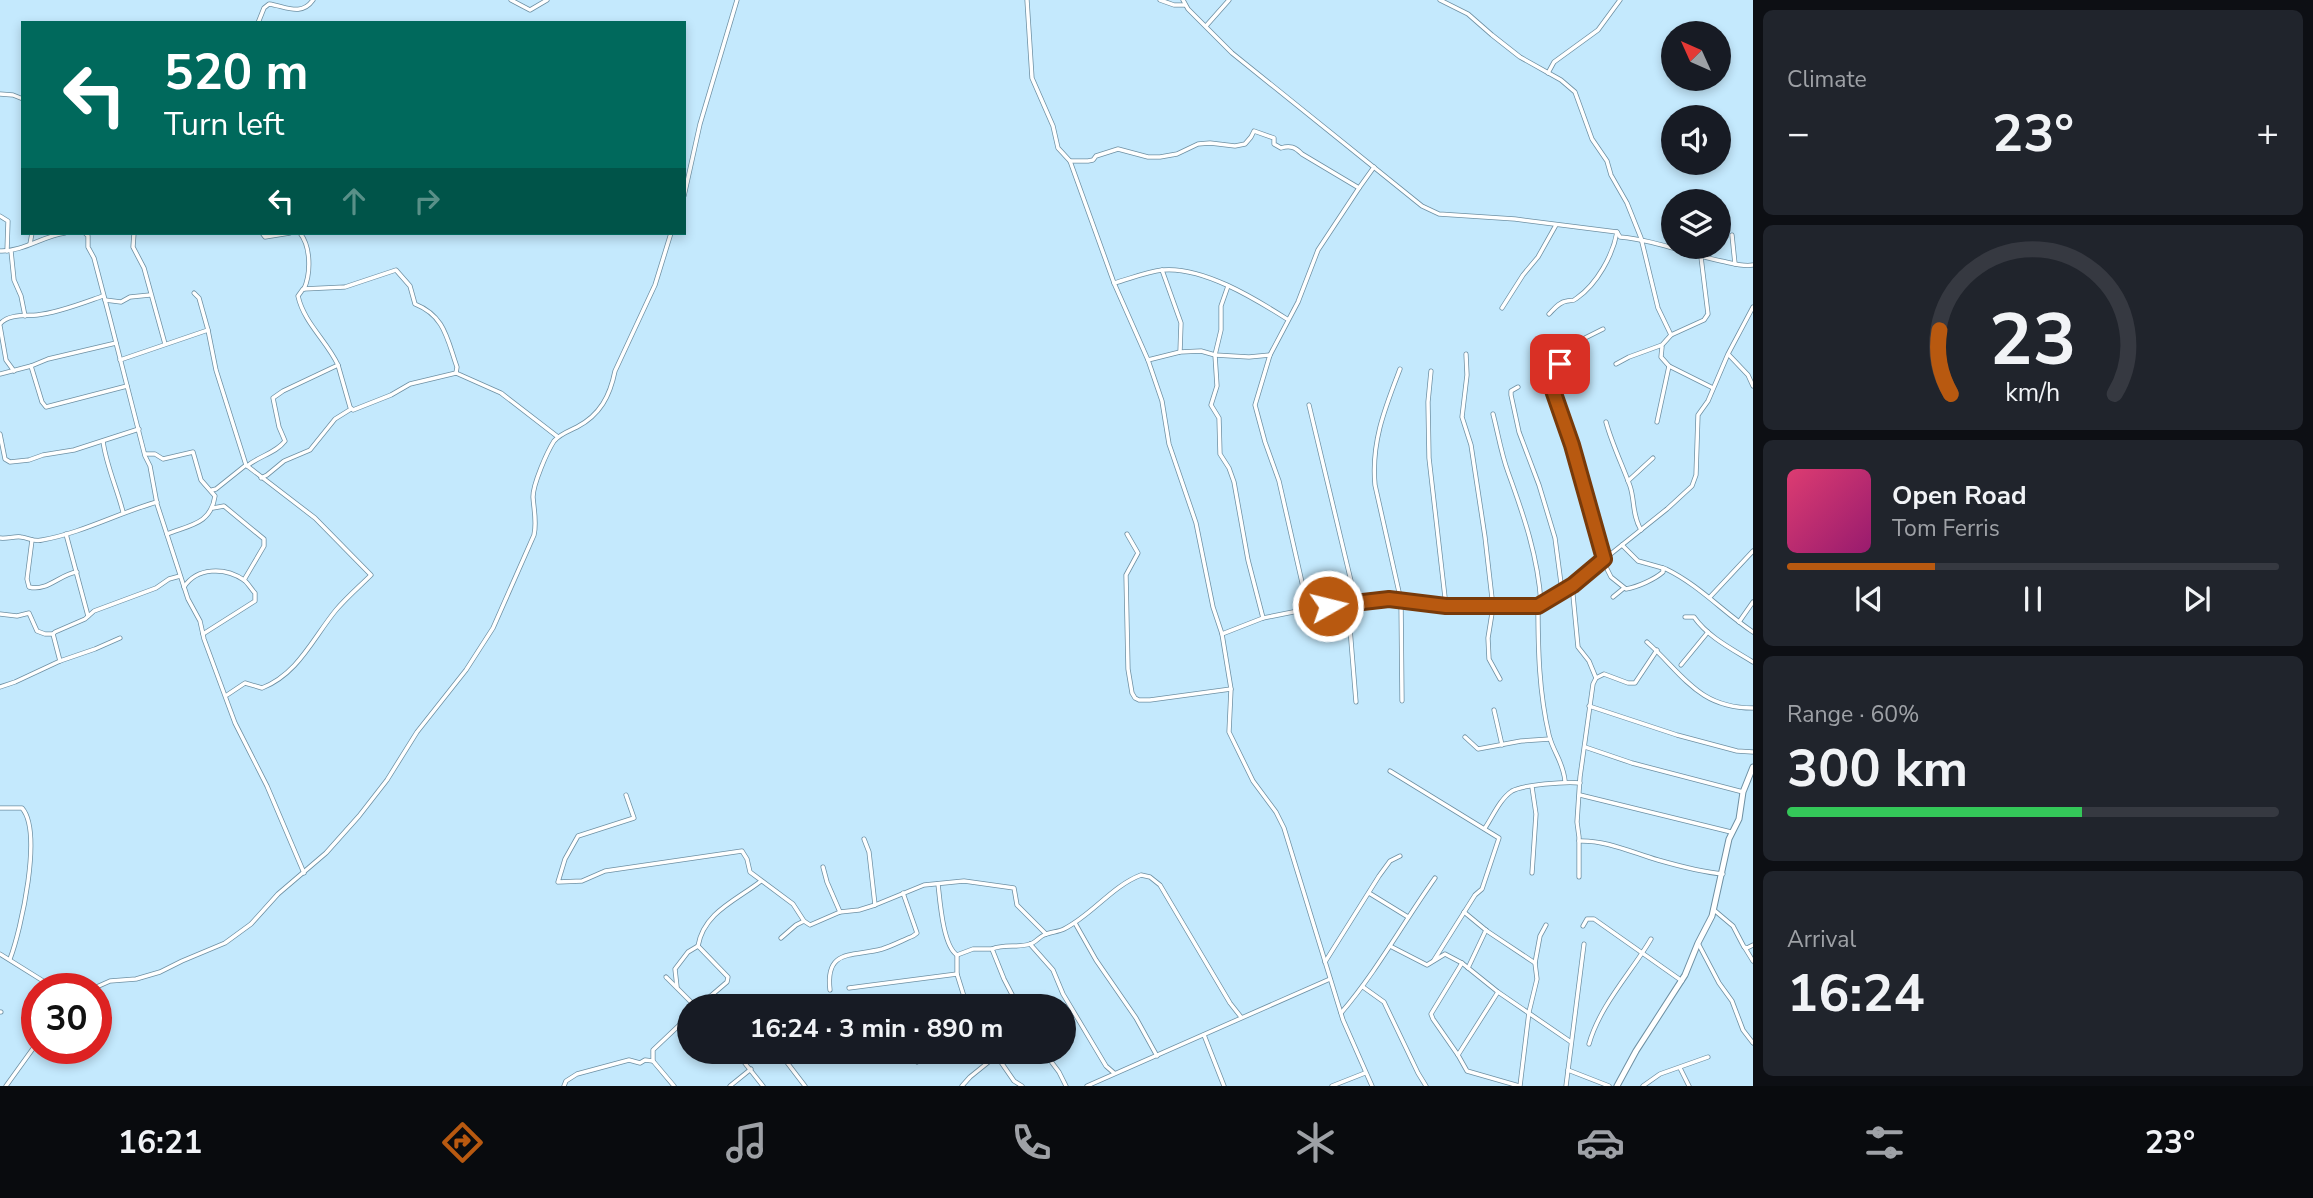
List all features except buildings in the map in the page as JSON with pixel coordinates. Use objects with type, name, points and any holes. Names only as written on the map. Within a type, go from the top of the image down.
[{"type":"street","points":[[259,21],[264,8],[269,4],[294,10],[309,6],[313,0]]},
{"type":"street","points":[[511,0],[530,10],[547,0]]},
{"type":"street","points":[[686,188],[701,124],[737,0]]},
{"type":"street","points":[[1027,0],[1032,78],[1053,126],[1058,148],[1070,161],[1114,283],[1148,360],[1162,401],[1170,444],[1196,523],[1213,607],[1222,634],[1231,689],[1229,732],[1253,781],[1276,812],[1284,828],[1341,1013],[1372,1086]]},
{"type":"street","points":[[1160,0],[1174,5],[1184,2],[1232,53],[1422,206],[1439,214],[1617,232]]},
{"type":"street","points":[[1206,26],[1229,0]]},
{"type":"street","points":[[1440,0],[1468,14],[1511,50],[1575,92],[1592,139],[1607,161],[1611,175],[1626,199],[1640,238],[1658,308],[1671,335]]},
{"type":"street","points":[[1548,73],[1554,62],[1603,26],[1620,0]]},
{"type":"street","points":[[0,94],[21,98]]},
{"type":"street","points":[[1070,161],[1093,160],[1096,156],[1118,149],[1160,157],[1177,154],[1198,144],[1235,146],[1245,144],[1254,131],[1273,138],[1274,145],[1281,148],[1294,147],[1301,155],[1359,188]]},
{"type":"street","points":[[1308,609],[1279,481],[1255,405],[1270,355],[1298,302],[1318,250],[1374,167]]},
{"type":"street","points":[[0,216],[8,221],[14,281],[21,296],[25,316]]},
{"type":"street","points":[[1502,308],[1538,257],[1556,225]]},
{"type":"street","points":[[1617,232],[1620,237],[1661,243]]},
{"type":"street","points":[[1549,314],[1563,302],[1575,299],[1584,292],[1606,263],[1614,247],[1617,232]]},
{"type":"street","points":[[30,244],[32,235]]},
{"type":"street","points":[[0,251],[9,251],[52,235]]},
{"type":"street","points":[[87,235],[88,250],[94,258],[150,466],[157,502],[180,576],[200,621],[202,634],[235,723],[267,786],[304,873]]},
{"type":"street","points":[[134,235],[133,247],[144,268],[165,344]]},
{"type":"street","points":[[301,235],[310,270],[304,289],[298,296],[303,314],[321,336],[338,365],[351,409]]},
{"type":"street","points":[[112,981],[160,972],[225,943],[251,924],[278,894],[326,853],[380,789],[417,732],[466,670],[493,628],[534,535],[535,490],[553,443],[558,437],[594,416],[602,407],[615,370],[654,285],[670,235]]},
{"type":"street","points":[[1732,235],[1735,264]]},
{"type":"street","points":[[1616,364],[1662,345],[1671,335],[1704,320],[1708,314],[1701,259]]},
{"type":"street","points":[[1711,259],[1753,265]]},
{"type":"street","points":[[304,289],[345,287],[396,270],[410,286],[415,304],[432,313],[441,322],[457,367],[456,373]]},
{"type":"street","points":[[1114,283],[1162,270],[1198,274],[1228,286],[1287,319]]},
{"type":"street","points":[[1162,270],[1181,323],[1180,352]]},
{"type":"street","points":[[1228,286],[1221,306],[1221,330],[1215,355],[1217,386],[1211,405],[1219,418],[1220,454],[1234,482],[1248,560],[1263,618]]},
{"type":"street","points":[[194,293],[199,298],[216,370],[246,465],[315,518],[371,575],[337,608],[297,663],[284,676],[262,688],[245,683],[227,696]]},
{"type":"street","points":[[13,371],[6,360],[0,325],[5,319],[41,315],[104,298],[121,302],[130,297],[151,295]]},
{"type":"street","points":[[1222,634],[1263,618],[1356,602],[1389,599],[1446,606],[1540,605],[1573,585],[1681,497],[1694,481],[1697,467],[1698,415],[1708,401],[1728,354],[1753,307]]},
{"type":"street","points":[[1603,329],[1575,343],[1549,379],[1572,445],[1604,560],[1611,576],[1624,588],[1630,589],[1651,577],[1658,577],[1663,568]]},
{"type":"street","points":[[120,360],[208,330]]},
{"type":"street","points":[[0,374],[116,343]]},
{"type":"street","points":[[1662,345],[1661,357],[1669,366],[1713,388]]},
{"type":"street","points":[[1148,360],[1180,352],[1200,351],[1215,355],[1249,357],[1270,355]]},
{"type":"street","points":[[1466,354],[1467,375],[1462,417],[1471,444],[1493,607],[1488,638],[1489,659],[1500,679]]},
{"type":"street","points":[[1728,354],[1748,375],[1753,386]]},
{"type":"street","points":[[212,490],[246,465],[278,448],[285,440],[273,398],[338,365]]},
{"type":"street","points":[[31,366],[46,407],[127,386]]},
{"type":"street","points":[[1657,422],[1669,366]]},
{"type":"street","points":[[1400,369],[1375,443],[1374,465],[1401,601],[1402,701]]},
{"type":"street","points":[[1431,371],[1428,402],[1429,458],[1446,606]]},
{"type":"street","points":[[261,478],[284,461],[310,450],[338,416],[351,409],[391,395],[410,384],[456,373],[501,393],[558,437]]},
{"type":"street","points":[[1518,387],[1511,391],[1511,398],[1519,432],[1555,538],[1562,591]]},
{"type":"street","points":[[1309,405],[1356,602]]},
{"type":"street","points":[[1493,414],[1502,454],[1532,543],[1539,574],[1539,677],[1550,739],[1563,766],[1566,781]]},
{"type":"street","points":[[1606,422],[1632,492],[1634,517],[1641,530]]},
{"type":"street","points":[[0,434],[5,459],[10,462],[74,450],[139,429]]},
{"type":"street","points":[[103,440],[104,452],[123,512]]},
{"type":"street","points":[[145,454],[155,454],[163,459],[193,452],[201,480],[215,496],[213,508],[206,518],[167,534]]},
{"type":"street","points":[[1628,481],[1653,458]]},
{"type":"street","points":[[0,538],[12,539],[20,536],[42,540],[157,502]]},
{"type":"street","points":[[213,508],[224,506],[265,542],[244,581]]},
{"type":"street","points":[[66,534],[88,616]]},
{"type":"street","points":[[1127,534],[1138,553],[1126,575],[1128,669],[1135,698],[1150,700],[1231,689]]},
{"type":"street","points":[[32,540],[27,579],[29,587],[44,586],[77,572]]},
{"type":"street","points":[[1622,545],[1638,561],[1672,572],[1710,597],[1753,632]]},
{"type":"street","points":[[1710,597],[1753,551]]},
{"type":"street","points":[[184,587],[192,577],[211,570],[244,581],[255,593],[256,601],[202,634]]},
{"type":"street","points":[[0,614],[17,616],[29,613],[37,631],[53,634],[94,611],[144,593],[180,576]]},
{"type":"street","points":[[1573,585],[1578,647],[1596,678],[1589,706],[1580,783],[1577,822],[1579,877]]},
{"type":"street","points":[[1613,597],[1624,588]]},
{"type":"street","points":[[1739,622],[1753,602]]},
{"type":"street","points":[[1348,604],[1356,702]]},
{"type":"street","points":[[1685,617],[1694,617],[1699,626],[1753,662]]},
{"type":"street","points":[[1681,665],[1708,632]]},
{"type":"street","points":[[53,634],[60,660]]},
{"type":"street","points":[[0,687],[60,660],[120,638]]},
{"type":"street","points":[[1647,642],[1701,694],[1727,706],[1753,708]]},
{"type":"street","points":[[1596,678],[1604,674],[1635,683],[1657,650]]},
{"type":"street","points":[[1589,706],[1677,735],[1737,751],[1753,752]]},
{"type":"street","points":[[1494,710],[1502,745]]},
{"type":"street","points":[[1465,737],[1478,749],[1550,739]]},
{"type":"street","points":[[1585,747],[1743,792]]},
{"type":"street","points":[[1616,1086],[1649,1029],[1682,981],[1714,910],[1729,839],[1739,819],[1743,792],[1753,767]]},
{"type":"street","points":[[1390,771],[1499,838],[1482,889],[1434,960]]},
{"type":"street","points":[[1485,828],[1513,790],[1566,781],[1580,783]]},
{"type":"street","points":[[1532,787],[1536,814],[1532,873]]},
{"type":"street","points":[[626,795],[634,818],[578,836],[565,859],[558,882],[582,881],[605,871],[742,851],[750,872],[793,904],[804,921],[810,925],[839,912],[875,905],[918,886],[964,881],[1014,888],[1017,905],[1046,933],[1054,934],[1075,923],[1141,875],[1150,877],[1160,885],[1241,1017]]},
{"type":"street","points":[[1580,795],[1732,833]]},
{"type":"street","points":[[0,808],[22,808],[30,823],[26,904],[10,959]]},
{"type":"street","points":[[864,839],[869,852],[875,905]]},
{"type":"street","points":[[1579,841],[1632,850],[1660,861],[1723,874]]},
{"type":"street","points":[[1325,962],[1390,862],[1400,856]]},
{"type":"street","points":[[823,867],[839,912]]},
{"type":"street","points":[[1341,1013],[1363,986],[1435,878]]},
{"type":"street","points":[[677,987],[675,969],[688,952],[698,946],[700,937],[717,913],[761,881]]},
{"type":"street","points":[[938,884],[942,917],[952,952],[957,956]]},
{"type":"street","points":[[830,990],[828,975],[840,957],[882,949],[917,933],[903,893]]},
{"type":"street","points":[[1369,893],[1408,917]]},
{"type":"street","points":[[1714,910],[1733,926],[1753,961]]},
{"type":"street","points":[[1464,912],[1535,962]]},
{"type":"street","points":[[1583,926],[1587,919],[1594,919],[1682,981]]},
{"type":"street","points":[[781,938],[804,921]]},
{"type":"street","points":[[1075,923],[1157,1056]]},
{"type":"street","points":[[1462,963],[1431,1014],[1467,1071],[1498,1084],[1520,1086],[1529,1012],[1537,979],[1535,962],[1540,936],[1546,926]]},
{"type":"street","points":[[1468,968],[1486,930]]},
{"type":"street","points":[[957,956],[973,949],[1030,944],[1046,933]]},
{"type":"street","points":[[1589,1044],[1592,1033],[1612,999],[1651,939]]},
{"type":"street","points":[[1698,943],[1719,983],[1732,1001],[1743,1030],[1753,1043]]},
{"type":"street","points":[[1030,944],[1053,970],[1063,994],[1107,1066],[1116,1074]]},
{"type":"street","points":[[1566,1086],[1584,944]]},
{"type":"street","points":[[1745,948],[1753,945]]},
{"type":"street","points":[[698,946],[728,977],[727,982],[712,994]]},
{"type":"street","points":[[1390,946],[1427,965],[1446,954],[1571,1042]]},
{"type":"street","points":[[992,949],[1012,994]]},
{"type":"street","points":[[0,954],[31,973]]},
{"type":"street","points":[[957,956],[957,974],[963,994]]},
{"type":"street","points":[[849,988],[957,974]]},
{"type":"street","points":[[666,977],[684,994]]},
{"type":"street","points":[[1087,1086],[1330,979]]},
{"type":"street","points":[[1363,986],[1384,1002],[1426,1086]]},
{"type":"street","points":[[1458,1055],[1498,992]]},
{"type":"street","points":[[674,1086],[653,1061],[653,1050],[677,1027]]},
{"type":"street","points":[[1204,1035],[1224,1086]]},
{"type":"street","points":[[1643,1086],[1654,1077],[1709,1057]]},
{"type":"street","points":[[564,1086],[566,1081],[577,1074],[597,1068],[629,1060],[640,1063],[645,1060],[653,1061]]},
{"type":"street","points":[[0,1080],[6,1085],[22,1064]]},
{"type":"street","points":[[747,1064],[763,1086]]},
{"type":"street","points":[[788,1064],[805,1086]]},
{"type":"street","points":[[962,1086],[984,1064]]},
{"type":"street","points":[[1002,1064],[1014,1082],[1022,1086]]},
{"type":"street","points":[[1053,1064],[1066,1086]]},
{"type":"street","points":[[1680,1068],[1689,1086]]},
{"type":"street","points":[[730,1086],[751,1069]]},
{"type":"street","points":[[1568,1070],[1609,1086]]},
{"type":"street","points":[[1332,1086],[1365,1073]]},
{"type":"route","points":[[1328,606],[1389,599],[1446,606],[1538,606],[1573,585],[1604,559],[1572,445],[1549,379],[1560,364]]}]
